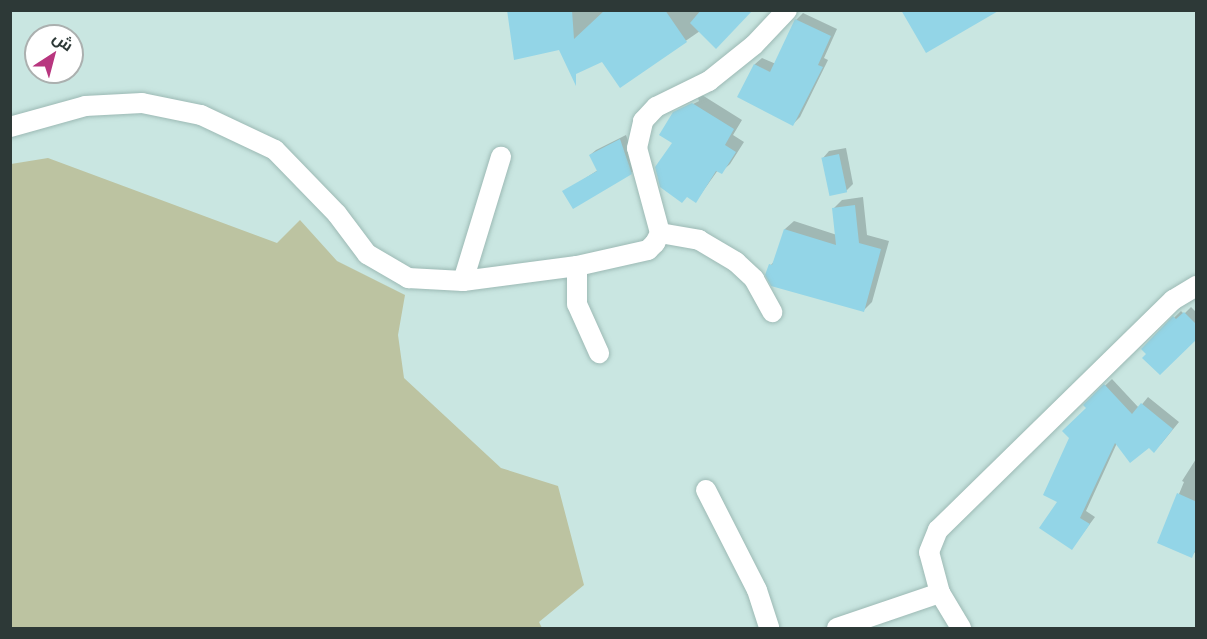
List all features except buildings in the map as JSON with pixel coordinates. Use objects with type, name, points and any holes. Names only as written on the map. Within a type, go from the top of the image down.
[{"type":"street","points":[[10,127],[85,106],[142,103],[201,115],[275,150],[337,214],[367,254],[408,278],[463,281],[577,266],[648,250],[660,233],[638,148],[643,121],[657,107],[709,81],[754,45],[787,10]]},
{"type":"street","points":[[463,281],[501,157]]},
{"type":"street","points":[[660,233],[699,240],[736,262],[754,279],[772,312]]},
{"type":"street","points":[[577,266],[577,304],[599,353]]},
{"type":"street","points":[[960,628],[940,593],[929,552],[938,530],[1173,300],[1197,286]]},
{"type":"street","points":[[706,490],[757,590],[769,628]]},
{"type":"street","points":[[837,628],[940,593]]},
{"type":"green space","points":[[48,158],[277,243],[300,220],[337,261],[405,295],[398,335],[404,378],[501,468],[558,486],[584,585],[539,622],[542,628],[11,628],[11,164]]}]
